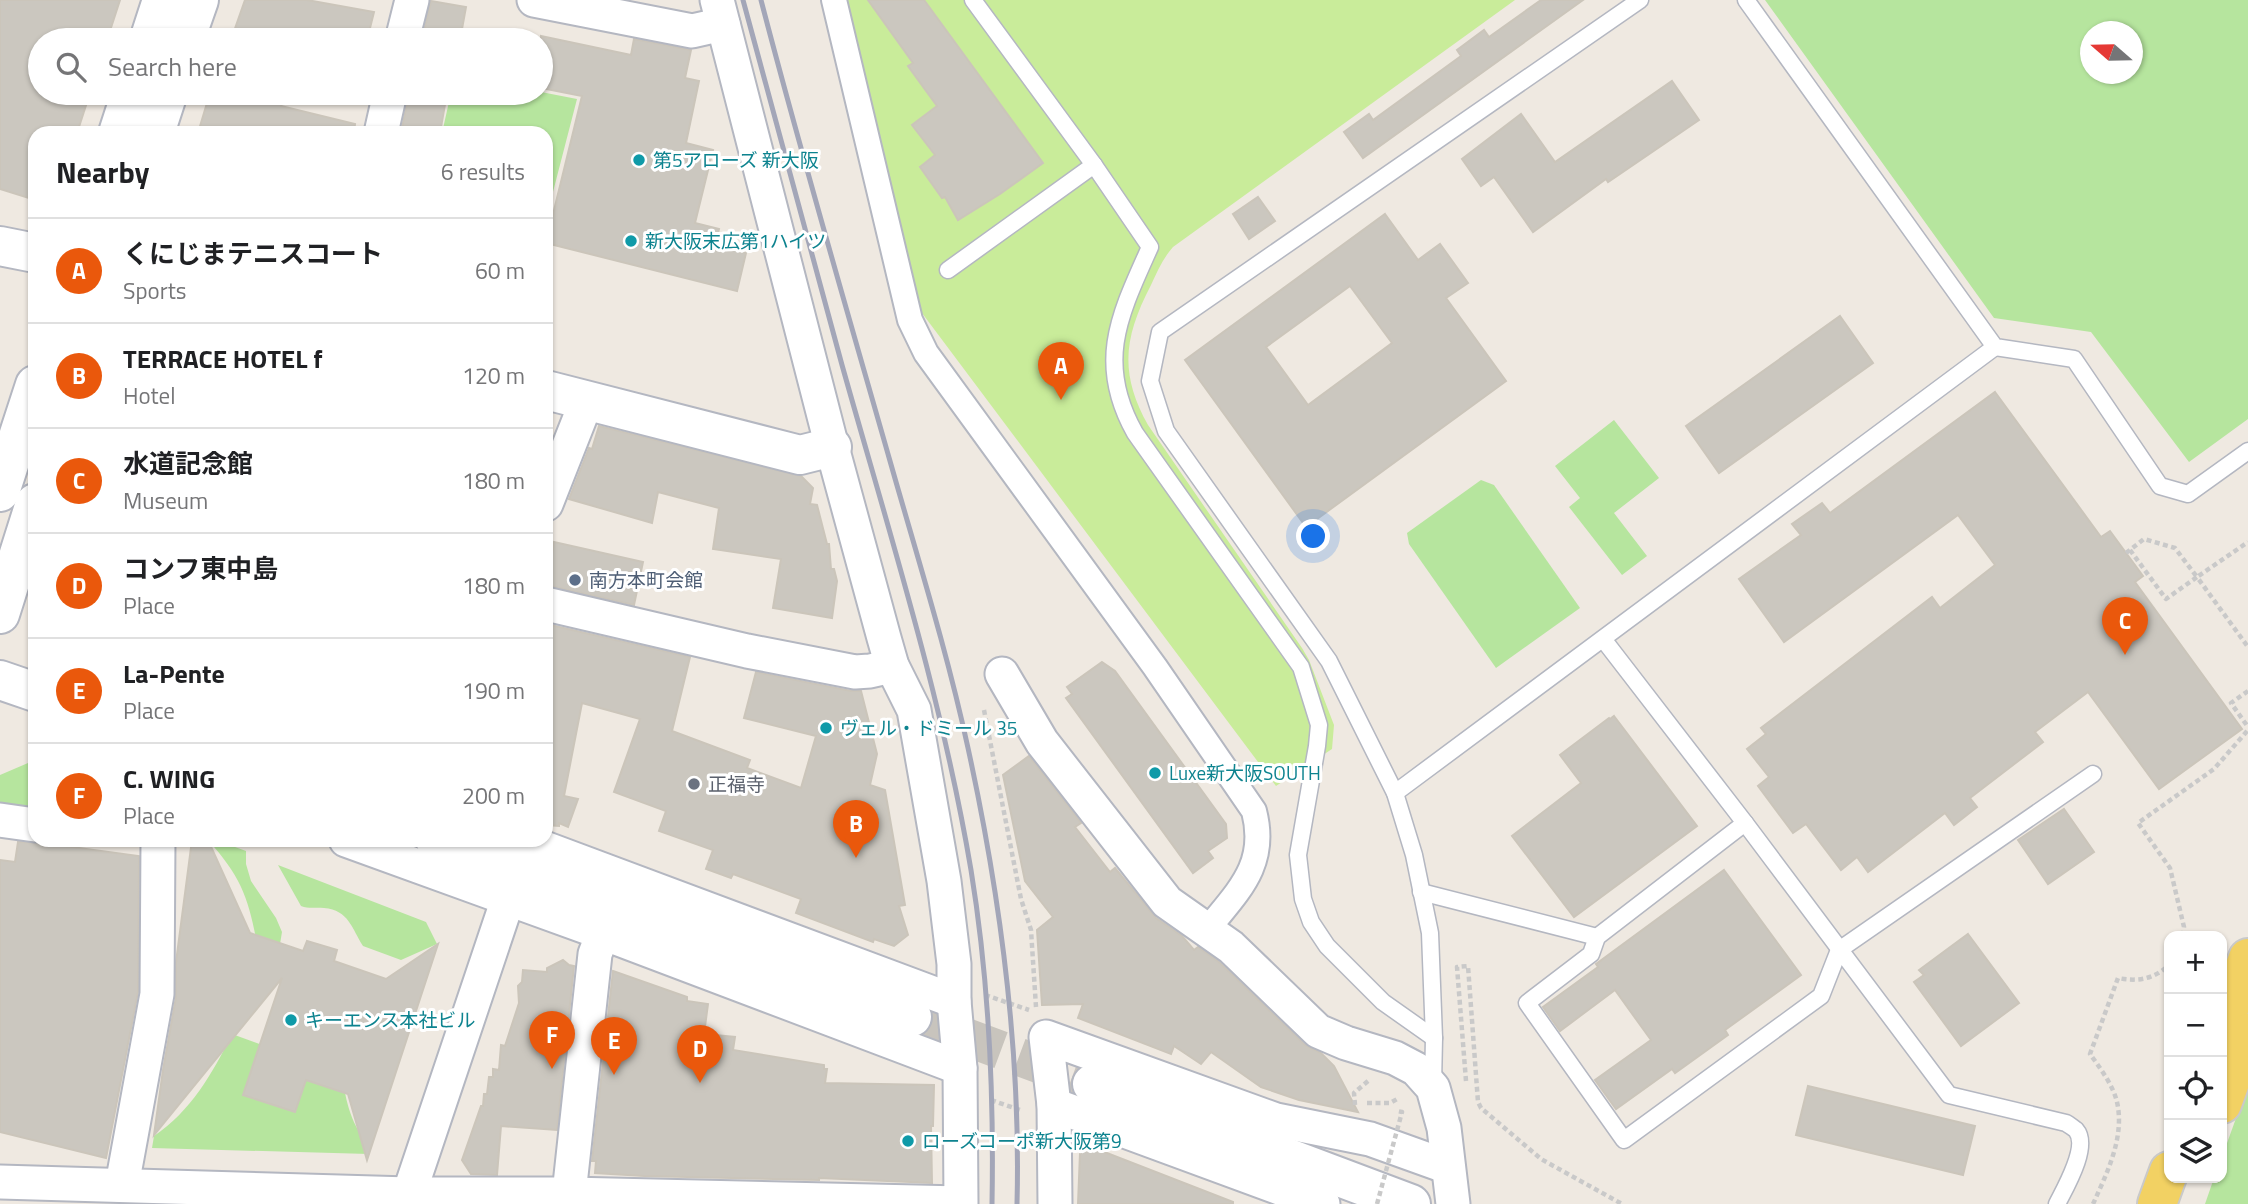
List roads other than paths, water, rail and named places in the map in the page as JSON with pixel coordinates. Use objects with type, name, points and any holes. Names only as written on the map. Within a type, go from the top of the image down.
[{"type":"main road","points":[[2227,1015],[2248,958]]},
{"type":"main road","points":[[2227,1090],[2248,1033]]},
{"type":"main road","points":[[2157,1204],[2165,1183]]},
{"type":"main road","points":[[2185,1204],[2192,1183]]},
{"type":"street","points":[[153,28],[162,0]]},
{"type":"street","points":[[189,28],[199,0]]},
{"type":"street","points":[[405,28],[412,0]]},
{"type":"street","points":[[0,1182],[409,1194],[569,1194],[961,1203],[960,1068],[944,881],[914,710],[892,666],[832,447],[720,12],[692,31],[534,0]]},
{"type":"street","points":[[834,0],[909,320],[926,353],[1155,667],[1254,811],[1259,836],[1254,865],[1247,880],[1207,930]]},
{"type":"street","points":[[120,126],[127,105]]},
{"type":"street","points":[[157,126],[164,105]]},
{"type":"street","points":[[383,126],[387,105]]},
{"type":"street","points":[[0,246],[28,252]]},
{"type":"street","points":[[553,392],[800,456],[832,447]]},
{"type":"street","points":[[553,485],[587,401]]},
{"type":"street","points":[[0,492],[20,404]]},
{"type":"street","points":[[0,614],[28,525]]},
{"type":"street","points":[[553,606],[747,651],[855,672],[892,666]]},
{"type":"street","points":[[1002,674],[1042,742],[1167,902],[1231,947],[1318,1031],[1395,1058],[1416,1069],[1433,1088],[1444,1128],[1453,1204]]},
{"type":"street","points":[[0,680],[28,690]]},
{"type":"street","points":[[0,820],[28,824]]},
{"type":"street","points":[[122,1185],[157,994],[154,847]]},
{"type":"street","points":[[365,847],[603,933],[960,1068]]},
{"type":"street","points":[[454,847],[912,1017]]},
{"type":"street","points":[[543,847],[954,992]]},
{"type":"street","points":[[409,1194],[508,899]]},
{"type":"street","points":[[569,1194],[595,954],[603,933]]},
{"type":"street","points":[[1055,1204],[1054,1105],[1046,1037],[1276,1120],[1370,1139],[1448,1167]]},
{"type":"street","points":[[1092,1084],[1411,1204]]},
{"type":"street","points":[[1054,1105],[1323,1204]]},
{"type":"lane","points":[[973,0],[1094,165],[1150,247],[1125,302],[1117,332],[1113,366],[1122,409],[1146,450],[1301,667],[1319,725],[1298,855],[1303,899],[1311,922],[1327,946],[1384,1002],[1434,1038]]},
{"type":"lane","points":[[1433,1088],[1430,933],[1414,855],[1395,793],[1329,661],[1166,431],[1150,381],[1160,332],[1640,0]]},
{"type":"lane","points":[[1746,0],[1995,347]]},
{"type":"lane","points":[[948,270],[1094,165]]},
{"type":"lane","points":[[1395,793],[1995,347],[2074,359],[2160,486],[2188,494],[2248,451]]},
{"type":"lane","points":[[1603,639],[1950,1095],[2066,1123],[2075,1129],[2080,1138],[2080,1149],[2071,1177],[2057,1204]]},
{"type":"lane","points":[[1745,823],[1597,937],[1591,954],[1527,1003],[1624,1140],[1821,996],[1839,950],[2093,774]]},
{"type":"lane","points":[[1421,892],[1597,937]]},
{"type":"tunnel","points":[[912,1017],[1092,1084]]},
{"type":"railway","points":[[743,0],[930,679],[959,806],[977,911],[986,995],[991,1079],[992,1204]]},
{"type":"railway","points":[[761,0],[941,640],[968,748],[990,861],[1006,975],[1016,1089],[1017,1204]]},
{"type":"place","name":"第5アローズ 新大阪","points":[[639,160]]},
{"type":"place","name":"新大阪末広第1ハイツ","points":[[631,241]]},
{"type":"place","name":"くにじまテニスコート","points":[[1061,400]]},
{"type":"place","name":"南方本町会館","points":[[575,580]]},
{"type":"place","name":"水道記念館","points":[[2125,655]]},
{"type":"place","name":"ヴェル・ドミール 35","points":[[826,728]]},
{"type":"place","name":"Luxe新大阪SOUTH","points":[[1155,773]]},
{"type":"place","name":"正福寺","points":[[694,784]]},
{"type":"place","name":"TERRACE HOTEL f","points":[[856,858]]},
{"type":"place","name":"キーエンス本社ビル","points":[[291,1020]]},
{"type":"place","name":"C. WING","points":[[552,1069]]},
{"type":"place","name":"La-Pente","points":[[614,1075]]},
{"type":"place","name":"コンフ東中島","points":[[700,1083]]},
{"type":"place","name":"ローズコーポ新大阪第9","points":[[908,1141]]}]
